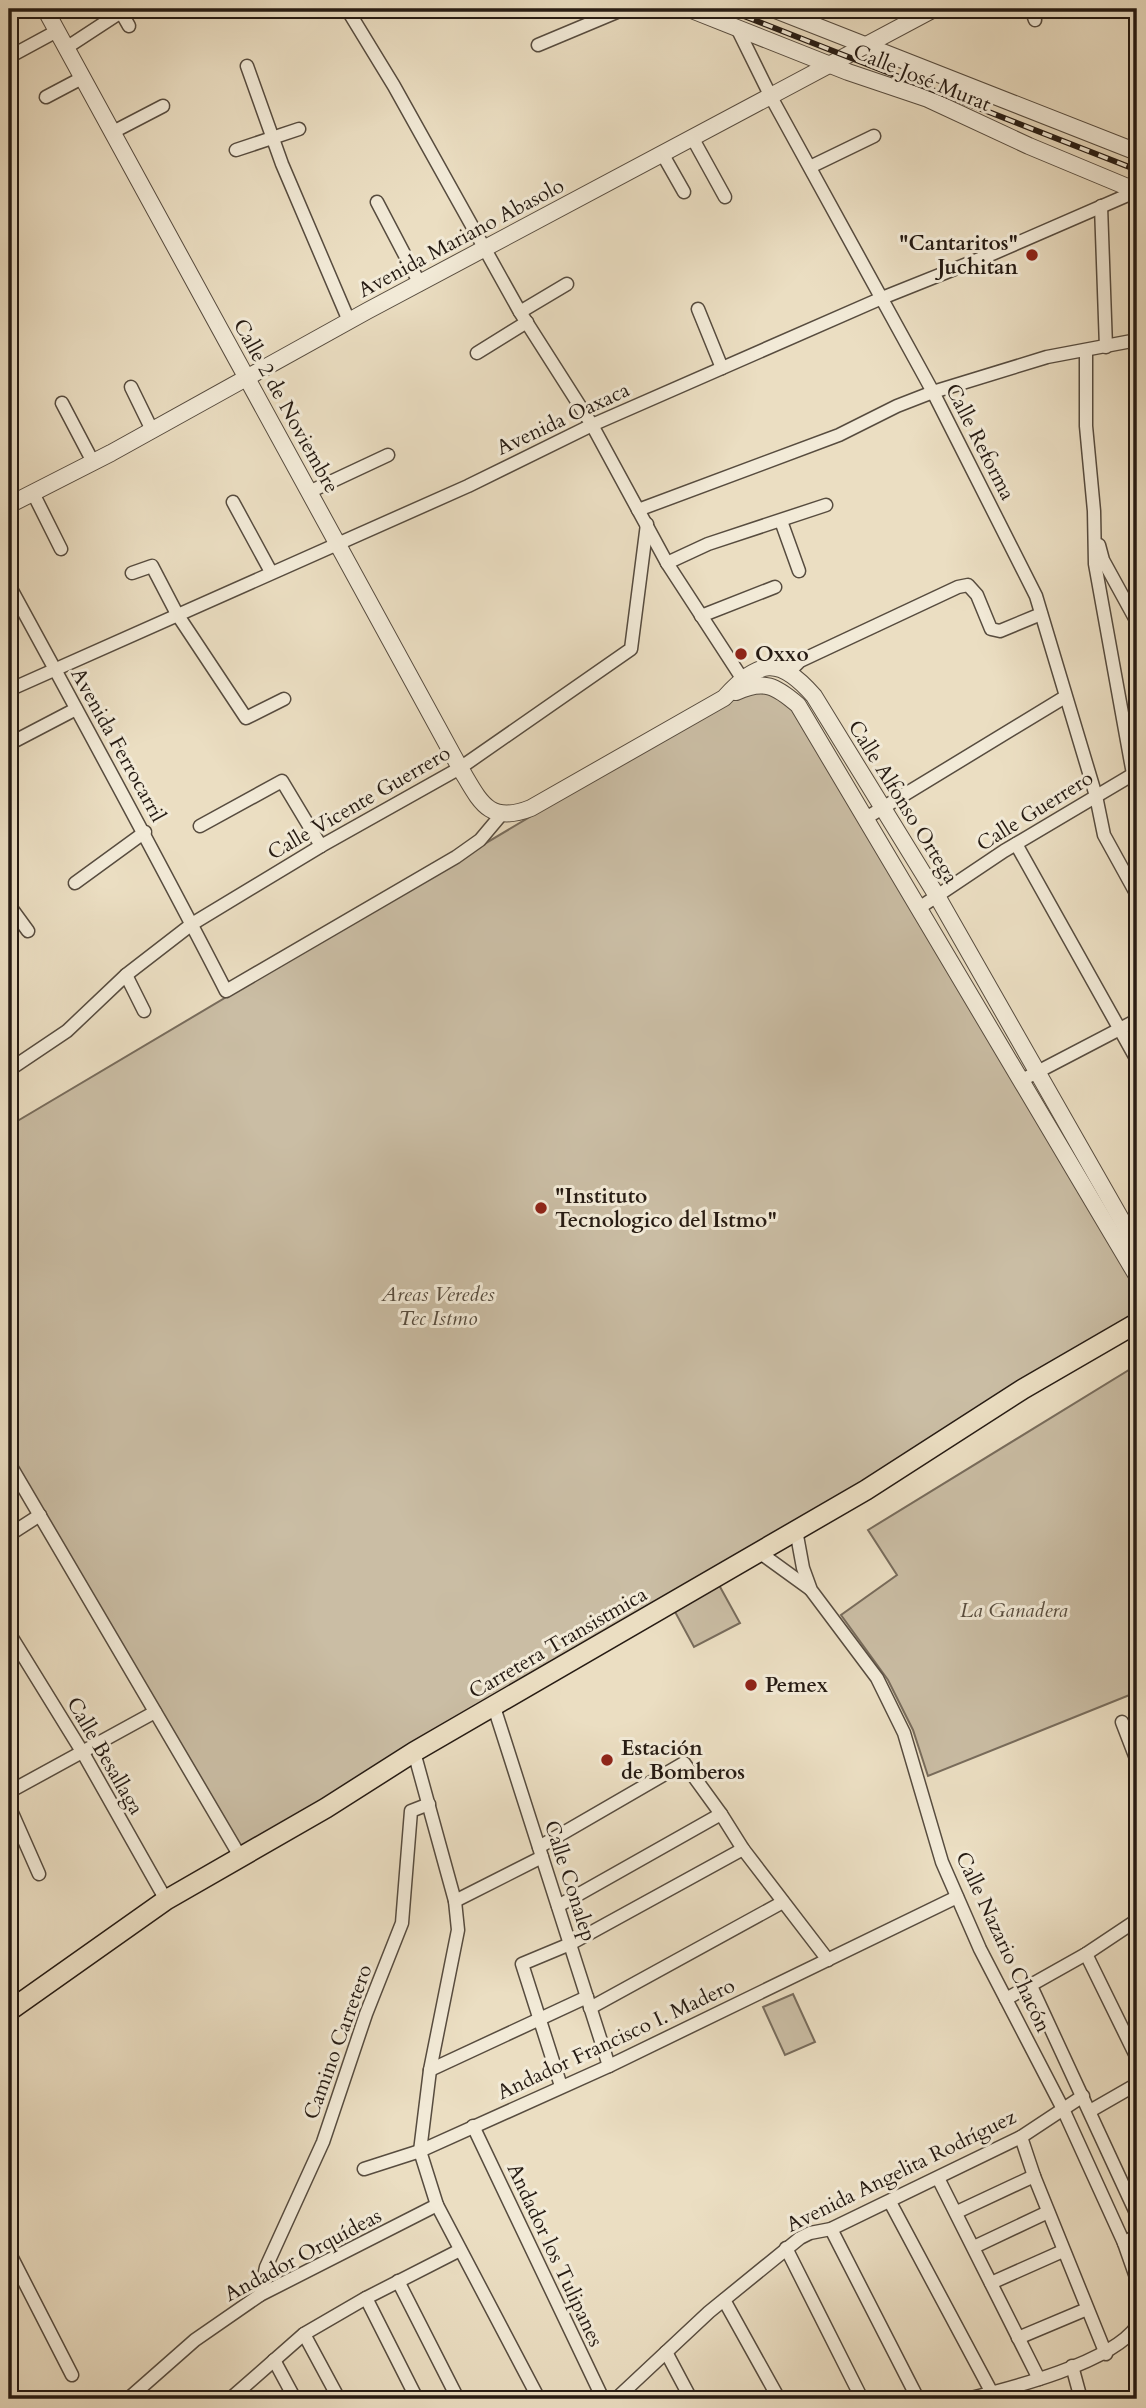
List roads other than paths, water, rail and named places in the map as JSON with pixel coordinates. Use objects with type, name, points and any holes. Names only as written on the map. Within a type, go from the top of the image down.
[{"type":"main road","name":"Carretera Transistmica","points":[[9,2011],[166,1900],[326,1808],[414,1752],[759,1552],[917,1458],[1023,1389],[1137,1323]]},
{"type":"street","name":"Calle 2 de Noviembre","points":[[45,9],[460,768],[483,804],[501,815]]},
{"type":"street","points":[[347,9],[394,86],[523,317],[592,425],[667,563],[745,683]]},
{"type":"street","points":[[538,45],[624,9]]},
{"type":"street","name":"Calle José Murat","points":[[689,9],[830,65],[928,99],[1029,146],[1137,191]]},
{"type":"street","points":[[773,9],[1137,152]]},
{"type":"street","name":"Avenida Mariano Abasolo","points":[[9,505],[934,9]]},
{"type":"street","points":[[66,48],[121,12],[129,26]]},
{"type":"street","name":"Calle Reforma","points":[[737,28],[771,97],[933,393],[1036,596],[1096,796],[1104,835],[1137,895]]},
{"type":"street","points":[[9,57],[57,31]]},
{"type":"street","points":[[247,66],[282,164],[349,321]]},
{"type":"street","points":[[46,97],[82,78]]},
{"type":"street","points":[[113,132],[163,106]]},
{"type":"street","points":[[236,150],[299,129]]},
{"type":"street","points":[[810,167],[874,136]]},
{"type":"street","points":[[693,139],[725,197]]},
{"type":"street","points":[[663,155],[684,192]]},
{"type":"street","name":"Avenida Oaxaca","points":[[9,690],[468,486],[592,425],[882,298],[1137,191]]},
{"type":"street","points":[[377,202],[420,284]]},
{"type":"street","points":[[1101,206],[1106,347]]},
{"type":"street","points":[[477,352],[567,284]]},
{"type":"street","points":[[698,309],[722,368]]},
{"type":"street","points":[[638,510],[839,435],[933,393],[1047,357],[1137,340]]},
{"type":"street","points":[[1086,351],[1086,426],[1095,564],[1135,773]]},
{"type":"street","points":[[131,387],[152,430]]},
{"type":"street","points":[[62,402],[93,462]]},
{"type":"street","points":[[309,492],[388,455]]},
{"type":"street","points":[[33,493],[61,550]]},
{"type":"street","points":[[233,502],[271,572]]},
{"type":"street","points":[[667,563],[708,544],[826,505]]},
{"type":"street","points":[[781,521],[799,571]]},
{"type":"street","name":"Calle Vicente Guerrero","points":[[9,1070],[67,1031],[126,975],[192,924],[321,846],[460,768],[631,649],[646,524]]},
{"type":"street","points":[[1094,532],[1103,560],[1137,622]]},
{"type":"street","points":[[132,573],[152,566],[177,614],[246,718],[284,699]]},
{"type":"street","name":"Avenida Ferrocarril","points":[[9,585],[145,832],[226,991],[456,857],[480,840],[501,815]]},
{"type":"street","points":[[501,815],[516,814],[531,808],[724,698],[745,683],[758,669],[780,668],[789,672],[800,662],[958,587],[968,585],[977,595],[991,629],[1000,631],[1041,614]]},
{"type":"street","points":[[701,616],[775,587]]},
{"type":"street","name":"Calle Alfonso Ortega","points":[[789,672],[797,676],[814,695],[937,897],[1137,1247]]},
{"type":"street","points":[[745,683],[780,690],[798,705],[1137,1276]]},
{"type":"street","points":[[866,818],[1065,697]]},
{"type":"street","points":[[9,744],[76,709]]},
{"type":"street","name":"Calle Guerrero","points":[[919,908],[1016,844],[1135,773]]},
{"type":"street","points":[[200,826],[282,782],[321,846]]},
{"type":"street","points":[[75,883],[145,832]]},
{"type":"street","points":[[1016,844],[1137,1060]]},
{"type":"street","points":[[9,905],[28,932]]},
{"type":"street","points":[[126,975],[144,1011]]},
{"type":"street","points":[[1022,1080],[1137,1020]]},
{"type":"street","points":[[9,1463],[241,1858]]},
{"type":"street","points":[[9,1535],[40,1515]]},
{"type":"street","name":"Calle Nazario Chacón","points":[[796,1530],[803,1568],[811,1590],[877,1678],[904,1733],[942,1862],[980,1949],[1063,2109],[1124,2243],[1137,2280]]},
{"type":"street","name":"Calle Nazario Chacón","points":[[759,1552],[811,1590]]},
{"type":"street","name":"Calle Besallaga","points":[[9,1633],[83,1753],[166,1900]]},
{"type":"street","name":"Calle Conalep","points":[[494,1707],[609,2066]]},
{"type":"street","points":[[9,1792],[155,1712]]},
{"type":"street","points":[[1122,1722],[1137,1761]]},
{"type":"street","points":[[414,1752],[454,1901],[458,1930],[430,2070],[420,2151],[437,2205],[539,2399]]},
{"type":"street","points":[[454,1901],[540,1852],[684,1763],[743,1849],[828,1960]]},
{"type":"street","name":"Camino Carretero","points":[[260,2295],[266,2267],[323,2142],[366,2014],[402,1923],[411,1811],[429,1804]]},
{"type":"street","points":[[9,1806],[39,1874]]},
{"type":"street","points":[[558,1906],[721,1814]]},
{"type":"street","points":[[561,2086],[522,1964],[570,1944],[743,1849]]},
{"type":"street","name":"Andador Francisco I. Madero","points":[[364,2169],[420,2151],[609,2066],[957,1897]]},
{"type":"street","points":[[430,2070],[540,2018],[589,2003],[783,1902]]},
{"type":"street","points":[[1006,1999],[1086,1954],[1137,1920]]},
{"type":"street","points":[[1086,1954],[1137,2058]]},
{"type":"street","points":[[1031,1986],[1137,2215]]},
{"type":"street","points":[[1090,2111],[1137,2084]]},
{"type":"street","name":"Avenida Angelita Rodríguez","points":[[616,2399],[724,2300],[786,2248],[810,2232],[831,2229],[1021,2137],[1083,2096]]},
{"type":"street","name":"Andador los Tulipanes","points":[[473,2126],[603,2399]]},
{"type":"street","points":[[1021,2137],[1048,2212],[1106,2354]]},
{"type":"street","points":[[957,2212],[1034,2176]]},
{"type":"street","points":[[938,2178],[1039,2379]]},
{"type":"street","points":[[890,2202],[992,2393]]},
{"type":"street","name":"Andador Orquídeas","points":[[128,2399],[195,2340],[260,2295],[437,2205]]},
{"type":"street","points":[[974,2247],[1048,2212]]},
{"type":"street","points":[[831,2229],[918,2399]]},
{"type":"street","points":[[1124,2243],[1137,2235]]},
{"type":"street","points":[[786,2248],[862,2399]]},
{"type":"street","points":[[230,2399],[304,2334],[366,2298],[460,2250]]},
{"type":"street","points":[[991,2283],[1063,2250]]},
{"type":"street","points":[[9,2252],[72,2375]]},
{"type":"street","points":[[398,2281],[458,2399]]},
{"type":"street","points":[[366,2298],[417,2399]]},
{"type":"street","points":[[724,2300],[779,2399]]},
{"type":"street","points":[[1018,2338],[1087,2309]]},
{"type":"street","points":[[967,2399],[1039,2379],[1106,2354],[1129,2338],[1137,2326]]},
{"type":"street","points":[[304,2334],[339,2399]]},
{"type":"street","points":[[666,2352],[691,2399]]},
{"type":"street","points":[[274,2360],[295,2399]]},
{"type":"street","points":[[1072,2366],[1081,2399]]},
{"type":"street","points":[[244,2387],[250,2399]]},
{"type":"railway","points":[[726,9],[1137,170]]},
{"type":"place","name":"\"Cantaritos\" Juchitan","points":[[1032,255]]},
{"type":"place","name":"Oxxo","points":[[741,654]]},
{"type":"place","name":"\"Instituto Tecnologico del Istmo\"","points":[[541,1208]]},
{"type":"place","name":"Pemex","points":[[751,1685]]},
{"type":"place","name":"Estación de Bomberos","points":[[607,1760]]},
{"type":"park label","name":"Areas Veredes Tec Istmo","points":[[438,1306]]},
{"type":"park label","name":"La Ganadera","points":[[1014,1610]]}]
